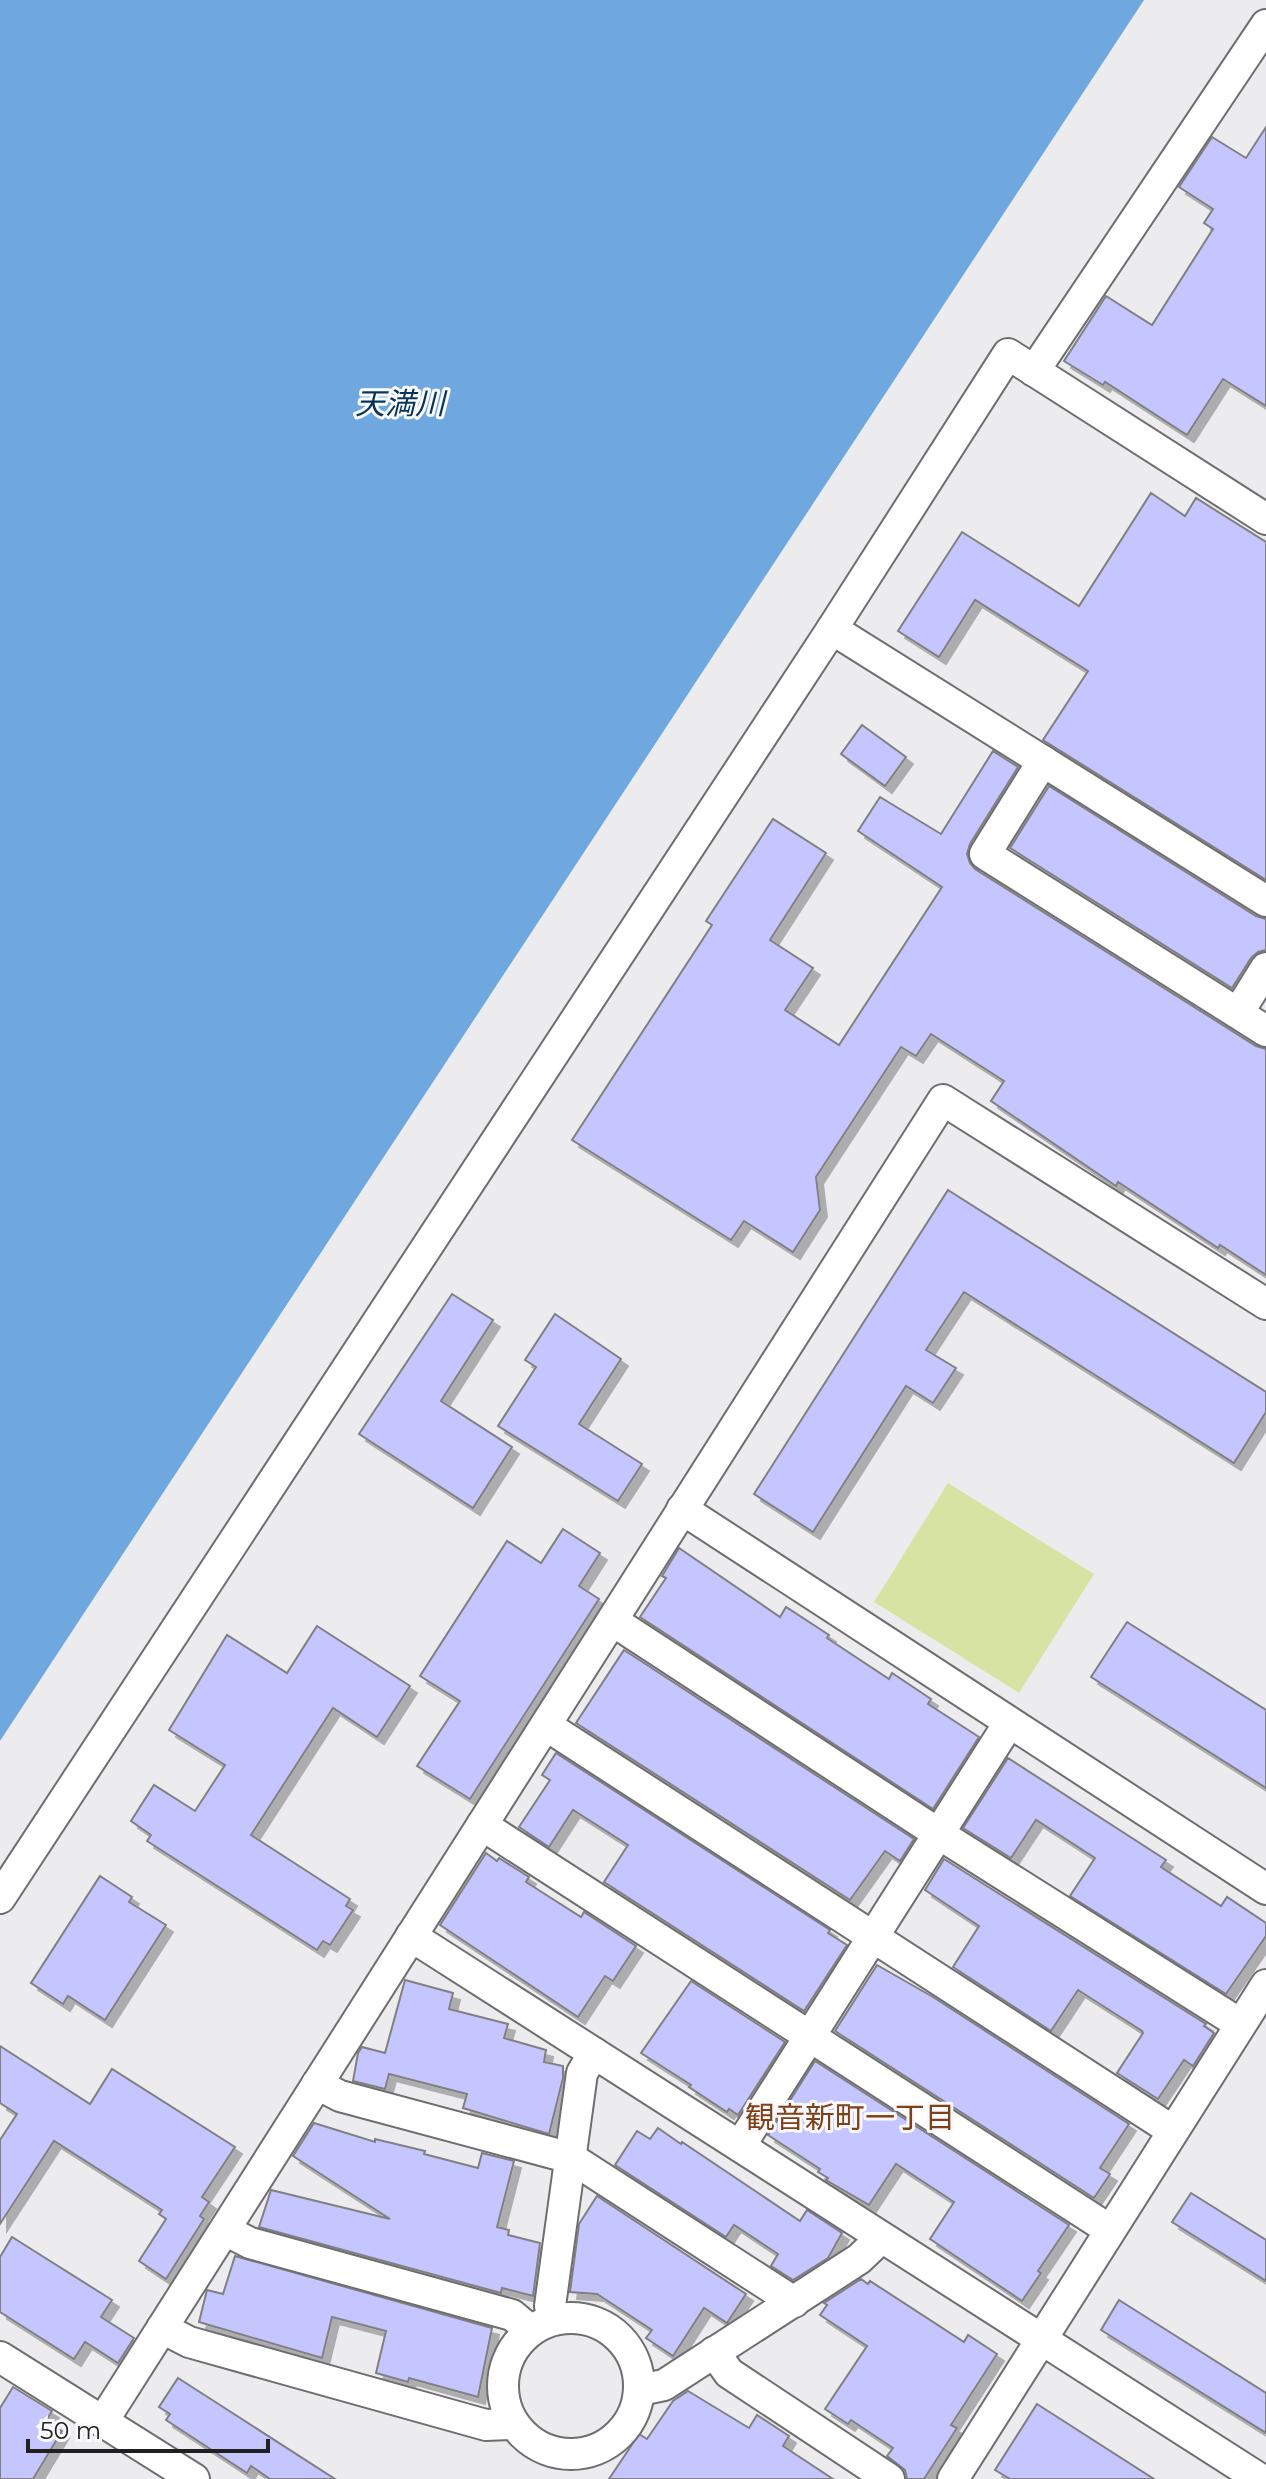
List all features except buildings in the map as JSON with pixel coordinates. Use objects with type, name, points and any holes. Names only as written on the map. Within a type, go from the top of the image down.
[{"type":"street","points":[[1034,371],[1266,25]]},
{"type":"street","points":[[0,1898],[832,629],[1008,354],[1266,519]]},
{"type":"street","points":[[832,629],[1266,901]]},
{"type":"street","points":[[1043,761],[985,854],[1266,1031]]},
{"type":"street","points":[[1238,1013],[1266,968]]},
{"type":"street","points":[[103,2421],[943,1100],[1266,1304]]},
{"type":"street","points":[[682,1509],[1266,1889]]},
{"type":"street","points":[[613,1621],[939,1834],[1240,2024]]},
{"type":"street","points":[[740,2146],[1009,1723]]},
{"type":"street","points":[[547,1726],[1173,2131]]},
{"type":"street","points":[[482,1825],[1110,2230]]},
{"type":"street","points":[[411,1936],[1260,2479]]},
{"type":"street","points":[[953,2479],[1266,1985]]},
{"type":"street","points":[[541,2324],[550,2306],[582,2073],[594,2053]]},
{"type":"street","points":[[317,2084],[340,2096],[571,2158],[794,2302]]},
{"type":"street","points":[[225,2230],[250,2243],[541,2324]]},
{"type":"street","points":[[640,2390],[664,2385],[859,2259],[881,2238]]},
{"type":"street","points":[[577,2317],[613,2332],[632,2355],[640,2390],[633,2414],[616,2437],[567,2467],[538,2447],[513,2424],[503,2397],[504,2366],[521,2338],[541,2324],[577,2317]]},
{"type":"street","points":[[162,2328],[189,2342],[471,2421],[486,2425],[513,2424]]},
{"type":"street","points":[[714,2352],[729,2373],[889,2479]]},
{"type":"street","points":[[0,2357],[194,2479]]},
{"type":"green space","points":[[948,1483],[1094,1574],[1019,1693],[874,1602]]},
{"type":"water","name":"天満川","points":[[0,0],[1144,0],[0,1741]]},
{"type":"district","name":"観音新町一丁目","points":[[850,2117]]}]
